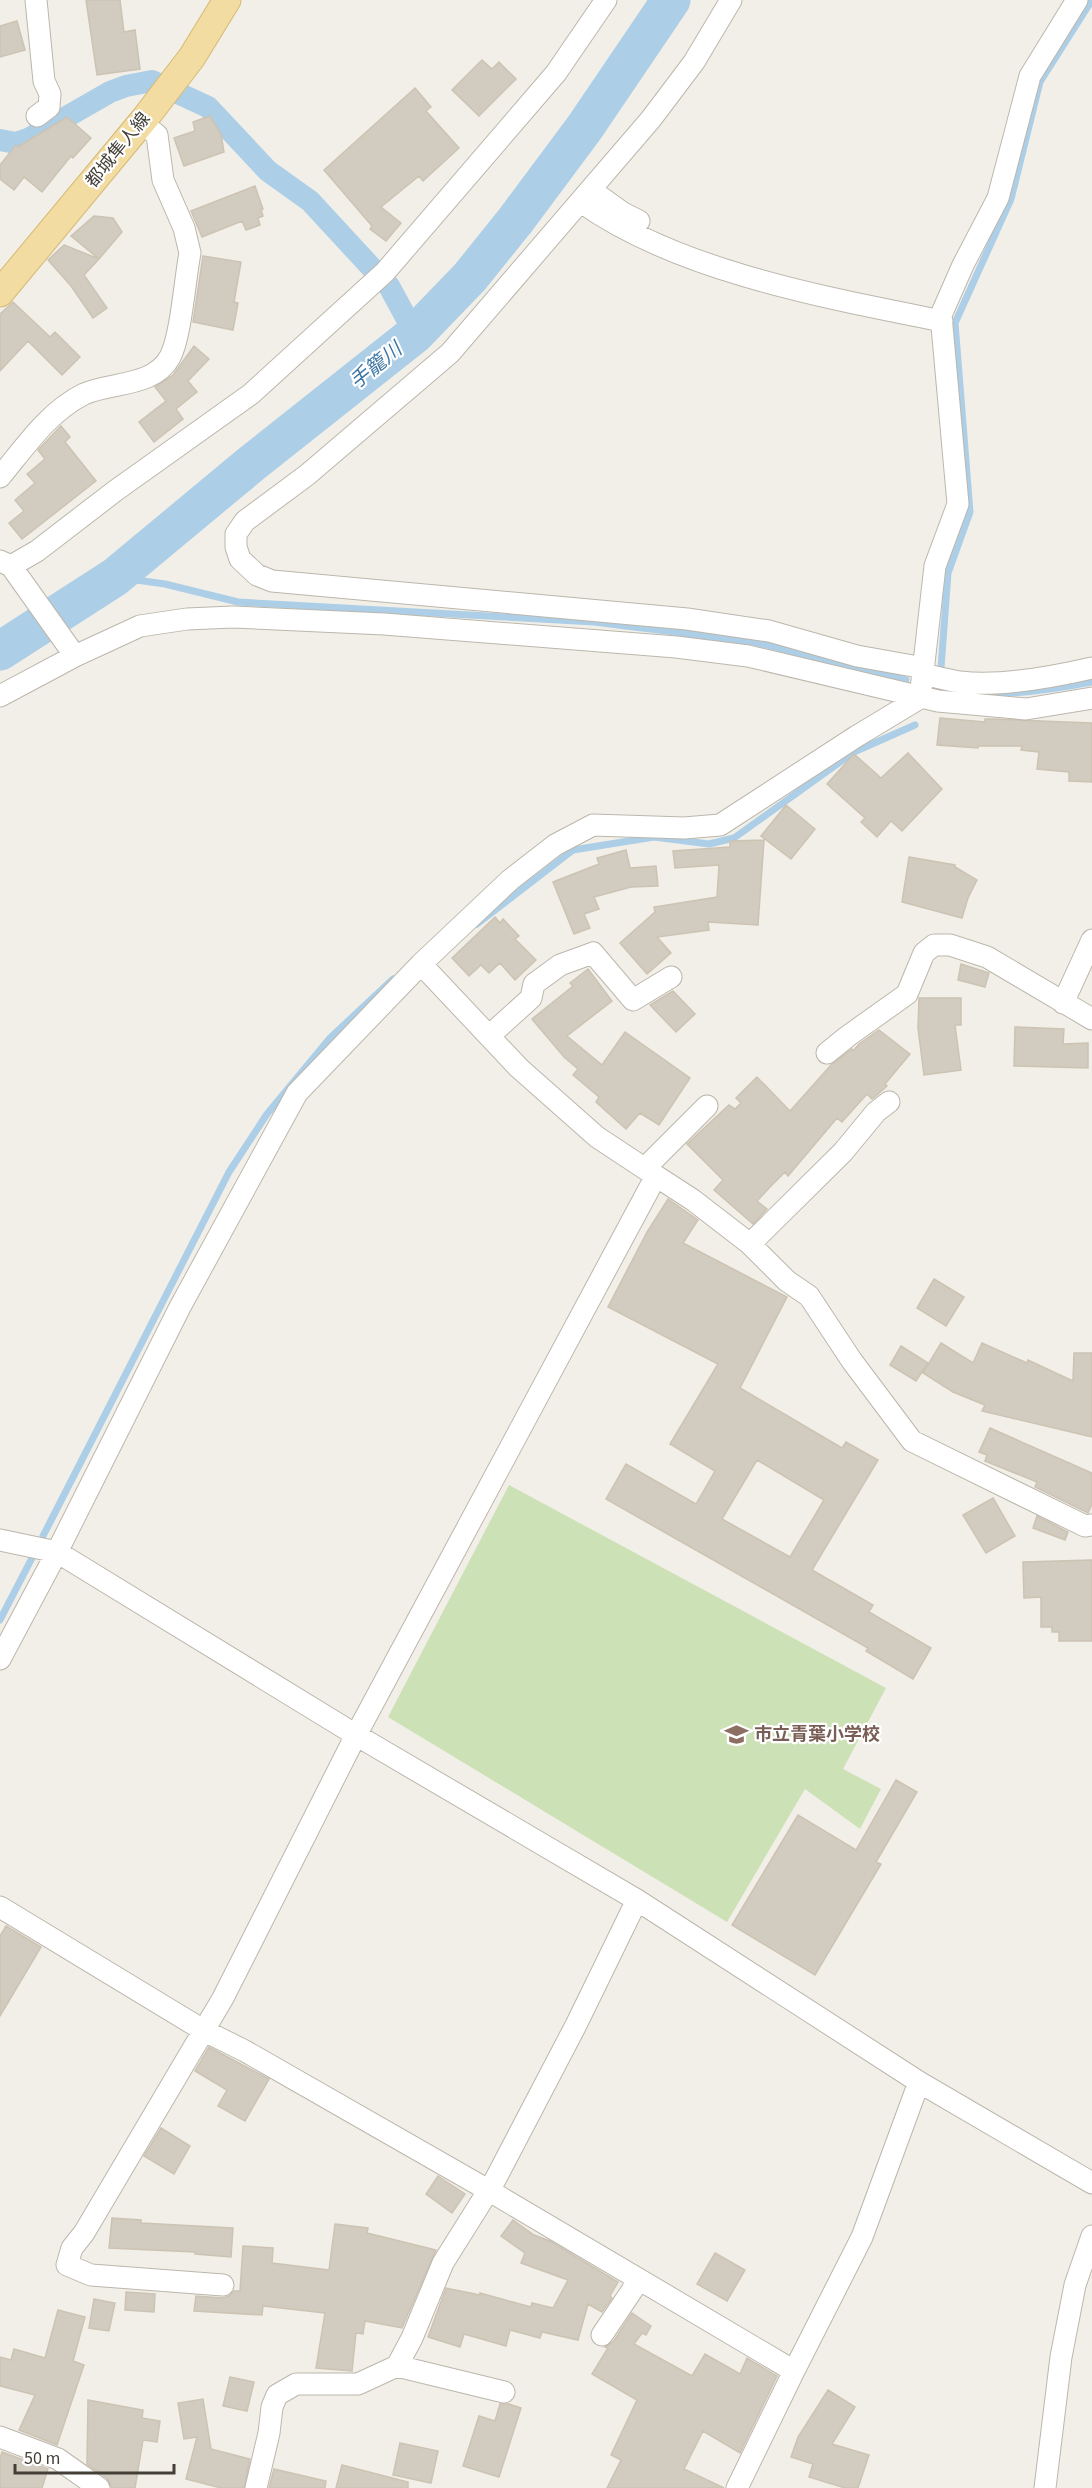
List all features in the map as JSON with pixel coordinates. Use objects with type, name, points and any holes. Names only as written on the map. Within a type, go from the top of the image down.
[{"type":"main road","name":"都城隼人線","points":[[0,293],[144,120],[180,72],[227,0]]},
{"type":"street","points":[[36,0],[44,81],[50,94],[49,106],[37,116]]},
{"type":"street","points":[[75,656],[5,564],[37,551],[115,491],[251,394],[385,272],[556,73],[606,0]]},
{"type":"street","points":[[731,0],[694,62],[651,119],[450,353],[307,475],[245,521],[236,534],[236,547],[240,559],[257,576],[294,585],[687,619],[769,632],[962,682],[996,682],[1092,668]]},
{"type":"street","points":[[920,698],[935,566],[958,504],[943,315],[963,265],[998,198],[1030,76],[1072,1]]},
{"type":"street","points":[[0,477],[47,421],[62,408],[96,390],[143,379],[163,366],[170,357],[176,339],[188,264],[188,242],[163,180],[157,135],[144,120]]},
{"type":"street","points":[[586,196],[655,229],[695,245],[943,315]]},
{"type":"street","points":[[0,696],[75,656],[141,627],[187,619],[233,617],[384,624],[675,647],[748,656],[920,698],[1026,709],[1092,698]]},
{"type":"street","points":[[0,1659],[57,1552],[180,1306],[297,1093],[421,964],[510,880],[555,845],[593,825],[684,828],[720,825],[920,698]]},
{"type":"street","points":[[1063,1003],[1092,940]]},
{"type":"street","points":[[827,1053],[907,994],[924,953],[934,945],[950,945],[987,957],[1092,1019]]},
{"type":"street","points":[[489,1036],[531,998],[534,984],[560,965],[593,953],[633,1000],[671,977]]},
{"type":"street","points":[[421,964],[519,1068],[597,1137],[693,1200],[750,1244],[788,1281],[809,1296],[852,1361],[912,1441],[1085,1526],[1092,1525]]},
{"type":"street","points":[[750,1244],[843,1152],[876,1112],[889,1102]]},
{"type":"street","points":[[222,2285],[91,2275],[67,2265],[72,2248],[84,2233],[223,1998],[356,1735],[650,1172],[707,1106]]},
{"type":"street","points":[[0,1540],[57,1552],[356,1735],[637,1899],[919,2082],[1092,2183]]},
{"type":"street","points":[[256,2488],[269,2433],[272,2408],[277,2395],[296,2384],[358,2384],[397,2366],[412,2338],[443,2263],[488,2190],[576,2025],[637,1899]]},
{"type":"street","points":[[0,1907],[203,2030],[245,2051],[488,2190],[794,2371]]},
{"type":"street","points":[[737,2488],[862,2237],[919,2082]]},
{"type":"street","points":[[1045,2488],[1061,2357],[1075,2285],[1092,2236]]},
{"type":"street","points":[[602,2335],[639,2280]]},
{"type":"street","points":[[397,2366],[504,2392]]},
{"type":"street","points":[[0,2437],[58,2459],[99,2488]]},
{"type":"green space","points":[[509,1485],[886,1688],[843,1769],[881,1789],[860,1829],[805,1789],[727,1922],[388,1717]]},
{"type":"building","points":[[86,0],[120,0],[124,32],[135,30],[140,69],[97,75]]},
{"type":"building","points":[[17,21],[25,50],[0,57],[0,26]]},
{"type":"building","points":[[482,60],[492,69],[499,62],[516,79],[479,116],[452,90]]},
{"type":"building","points":[[415,88],[431,107],[426,111],[459,148],[423,181],[419,176],[381,207],[401,223],[386,241],[370,229],[372,226],[324,170]]},
{"type":"building","points":[[210,116],[221,134],[224,152],[184,166],[174,138],[195,131],[193,122]]},
{"type":"building","points":[[67,117],[91,138],[73,158],[71,156],[42,192],[24,177],[14,190],[0,179],[0,165],[16,145],[18,147]]},
{"type":"building","points":[[255,186],[263,209],[261,209],[263,216],[258,218],[260,225],[246,230],[242,221],[202,237],[191,211]]},
{"type":"building","points":[[94,216],[113,218],[122,232],[99,259],[71,236]]},
{"type":"building","points":[[64,245],[99,259],[84,275],[107,308],[93,318],[71,286],[48,260]]},
{"type":"building","points":[[203,256],[241,262],[234,302],[238,303],[233,330],[193,322]]},
{"type":"building","points":[[13,302],[50,337],[55,332],[80,357],[62,375],[28,341],[0,371],[0,314]]},
{"type":"building","points":[[194,346],[209,359],[188,381],[197,392],[176,409],[183,419],[154,442],[139,422],[166,401],[155,387],[173,375]]},
{"type":"building","points":[[61,426],[70,437],[65,442],[96,481],[22,539],[9,523],[24,511],[15,500],[35,483],[27,474],[45,459],[38,450]]},
{"type":"building","points":[[940,718],[985,722],[985,719],[994,719],[1092,723],[1092,782],[1069,781],[1069,772],[1037,769],[1039,752],[1021,750],[1022,746],[978,746],[978,748],[937,745]]},
{"type":"building","points":[[908,753],[942,789],[902,831],[891,821],[877,837],[861,822],[865,818],[827,784],[854,754],[881,778]]},
{"type":"building","points":[[786,805],[815,829],[791,859],[761,836]]},
{"type":"building","points":[[764,840],[758,925],[708,922],[709,930],[657,937],[671,953],[647,974],[620,943],[655,912],[654,907],[717,897],[719,865],[675,868],[673,851],[730,847],[730,841]]},
{"type":"building","points":[[626,850],[630,868],[656,866],[658,886],[631,887],[594,897],[599,909],[584,914],[590,928],[574,934],[553,882],[599,864],[597,858]]},
{"type":"building","points":[[909,857],[955,865],[977,880],[962,918],[902,902]]},
{"type":"building","points":[[495,917],[500,923],[503,919],[519,936],[515,939],[536,960],[515,980],[500,963],[489,973],[481,965],[469,976],[452,958]]},
{"type":"building","points":[[961,964],[989,973],[985,987],[958,980]]},
{"type":"building","points":[[588,969],[612,1001],[567,1036],[602,1065],[625,1032],[690,1078],[659,1125],[640,1113],[626,1129],[596,1102],[599,1097],[573,1075],[578,1069],[564,1057],[532,1019],[573,986],[570,983]]},
{"type":"building","points":[[673,991],[695,1014],[676,1032],[650,1005]]},
{"type":"building","points":[[919,998],[961,998],[961,1025],[955,1025],[961,1070],[924,1075],[918,1028]]},
{"type":"building","points":[[1015,1027],[1064,1029],[1063,1044],[1088,1043],[1088,1068],[1014,1066]]},
{"type":"building","points":[[879,1030],[910,1054],[885,1084],[887,1086],[872,1099],[867,1094],[842,1122],[837,1118],[788,1176],[785,1172],[757,1201],[767,1209],[753,1224],[714,1190],[723,1180],[687,1144],[729,1105],[735,1109],[741,1103],[736,1098],[757,1077],[790,1111],[831,1065]]},
{"type":"building","points":[[668,1199],[698,1220],[683,1243],[787,1297],[740,1388],[842,1448],[846,1442],[878,1460],[812,1570],[873,1605],[869,1612],[931,1648],[913,1679],[866,1651],[868,1648],[606,1499],[626,1464],[696,1504],[715,1471],[670,1444],[718,1364],[608,1307],[647,1232]],"holes":[[[757,1460],[824,1500],[790,1557],[722,1519]]]},
{"type":"building","points":[[934,1279],[964,1297],[946,1326],[917,1308]]},
{"type":"building","points":[[941,1343],[973,1363],[982,1343],[1027,1363],[1028,1360],[1073,1381],[1074,1353],[1092,1353],[1092,1437],[982,1411],[985,1405],[953,1392],[923,1373]]},
{"type":"building","points":[[901,1346],[928,1363],[916,1381],[890,1365]]},
{"type":"building","points":[[990,1428],[1092,1473],[1092,1504],[1088,1513],[1035,1487],[1037,1482],[985,1461],[987,1455],[979,1452]]},
{"type":"building","points":[[993,1498],[1015,1536],[986,1553],[963,1515]]},
{"type":"building","points":[[1037,1516],[1068,1532],[1065,1540],[1033,1528]]},
{"type":"building","points":[[1092,1560],[1092,1641],[1059,1641],[1059,1632],[1052,1632],[1052,1627],[1041,1627],[1041,1597],[1024,1598],[1023,1562]]},
{"type":"building","points":[[896,1780],[917,1792],[876,1862],[881,1864],[815,1975],[732,1925],[798,1815],[856,1850]]},
{"type":"building","points":[[6,1926],[41,1947],[0,2016],[0,1936]]},
{"type":"building","points":[[209,2047],[269,2079],[245,2121],[218,2106],[227,2090],[195,2071]]},
{"type":"building","points":[[161,2128],[190,2146],[174,2174],[144,2156]]},
{"type":"building","points":[[438,2176],[465,2194],[452,2213],[426,2194]]},
{"type":"building","points":[[112,2218],[141,2220],[141,2223],[233,2228],[231,2257],[195,2254],[195,2252],[109,2248]]},
{"type":"building","points":[[513,2220],[534,2235],[550,2241],[618,2282],[610,2296],[612,2298],[602,2312],[588,2304],[578,2340],[542,2332],[540,2338],[510,2330],[506,2346],[464,2334],[460,2347],[428,2337],[446,2288],[480,2295],[480,2293],[531,2307],[532,2303],[553,2308],[568,2280],[521,2263],[525,2253],[501,2236]]},
{"type":"building","points":[[335,2224],[368,2228],[367,2233],[436,2250],[402,2328],[365,2321],[363,2334],[356,2333],[352,2371],[316,2368],[325,2313],[263,2306],[262,2315],[194,2311],[196,2296],[223,2298],[234,2291],[240,2291],[243,2246],[273,2248],[272,2263],[329,2270]]},
{"type":"building","points":[[715,2253],[745,2270],[727,2301],[697,2284]]},
{"type":"building","points":[[126,2292],[155,2294],[154,2312],[125,2310]]},
{"type":"building","points":[[94,2299],[115,2303],[109,2331],[89,2328]]},
{"type":"building","points":[[58,2310],[85,2317],[73,2361],[84,2365],[57,2445],[19,2430],[35,2395],[0,2386],[0,2357],[11,2360],[14,2349],[45,2358]]},
{"type":"building","points":[[632,2313],[651,2326],[646,2335],[642,2333],[634,2344],[692,2376],[705,2354],[740,2374],[747,2358],[777,2376],[740,2453],[703,2431],[684,2469],[724,2488],[607,2488],[621,2460],[611,2455],[637,2400],[592,2374],[608,2348],[605,2347],[613,2342]]},
{"type":"building","points":[[230,2377],[254,2382],[247,2411],[223,2406]]},
{"type":"building","points":[[828,2390],[855,2407],[832,2444],[869,2455],[858,2488],[845,2488],[809,2477],[813,2464],[791,2457],[798,2437]]},
{"type":"building","points":[[203,2399],[211,2449],[250,2459],[244,2488],[221,2488],[186,2479],[197,2437],[184,2439],[178,2403]]},
{"type":"building","points":[[88,2400],[143,2410],[142,2418],[160,2421],[157,2442],[143,2440],[135,2488],[112,2488],[107,2478],[87,2464]]},
{"type":"building","points":[[500,2404],[521,2408],[499,2477],[463,2466],[479,2416],[495,2421]]},
{"type":"building","points":[[400,2443],[438,2451],[431,2483],[393,2475]]},
{"type":"building","points":[[2,2452],[48,2469],[42,2488],[0,2488]]},
{"type":"building","points":[[342,2465],[408,2482],[408,2488],[336,2488]]},
{"type":"building","points":[[274,2469],[326,2481],[325,2488],[269,2488]]},
{"type":"waterway","name":"手籠川","points":[[0,651],[115,577],[251,464],[415,334],[470,277],[515,221],[585,127],[671,0]]},
{"type":"waterway","points":[[941,668],[948,573],[970,512],[955,323],[1011,199],[1040,82],[1092,0]]},
{"type":"waterway","points":[[0,140],[16,143],[28,139],[110,92],[152,81],[208,107],[268,171],[310,201],[371,267]]},
{"type":"waterway","points":[[389,286],[415,334]]},
{"type":"waterway","points":[[115,577],[165,584],[238,602],[594,622],[754,642],[906,680]]},
{"type":"waterway","points":[[938,688],[938,690],[957,692],[996,694],[1054,689],[1092,682]]},
{"type":"waterway","points":[[477,924],[573,850],[654,837],[709,844],[734,838],[854,752],[915,725]]},
{"type":"waterway","points":[[43,1536],[229,1172],[267,1114],[330,1038],[393,979]]},
{"type":"waterway","points":[[0,1620],[33,1556]]},
{"type":"place","name":"市立青葉小学校","points":[[736,1734]]}]
